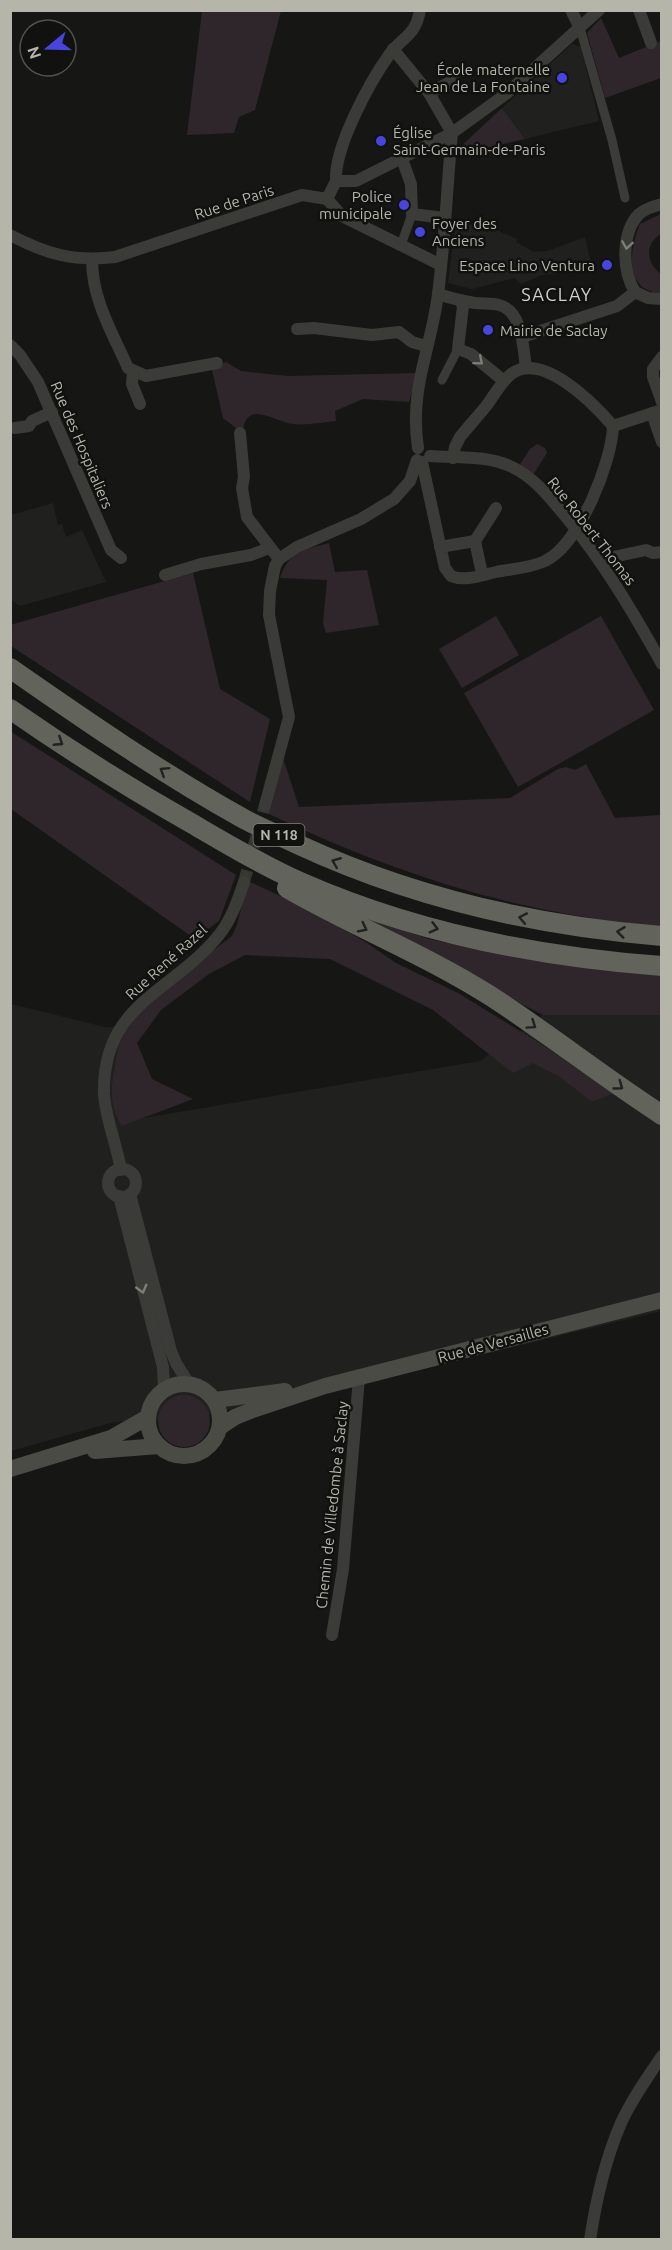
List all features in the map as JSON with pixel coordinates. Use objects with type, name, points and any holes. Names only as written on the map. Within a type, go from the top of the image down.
[{"type":"highway","name":"N 118","points":[[10,668],[200,793],[245,820],[328,859],[404,887],[496,913],[581,927],[662,936]]},
{"type":"highway","name":"N 118","points":[[10,709],[123,784],[243,853],[301,882],[363,907],[421,925],[535,951],[662,966]]},
{"type":"highway","points":[[243,853],[257,871],[336,915],[433,963],[489,996],[662,1115]]},
{"type":"main road","name":"Rue de Versailles","points":[[220,1427],[250,1411],[325,1386],[662,1300]]},
{"type":"main road","points":[[189,1384],[208,1392],[215,1401],[220,1427],[211,1444],[195,1454],[176,1455],[159,1446],[153,1437],[148,1417],[153,1401],[164,1389],[189,1384]]},
{"type":"main road","name":"Rue de Versailles","points":[[215,1401],[325,1386]]},
{"type":"main road","points":[[10,1469],[59,1456],[111,1438],[148,1417]]},
{"type":"main road","points":[[59,1456],[113,1448],[159,1446]]},
{"type":"street","points":[[420,10],[410,34],[393,49],[354,116],[337,167],[336,182],[327,199],[342,216],[441,265]]},
{"type":"street","points":[[571,10],[580,28],[612,140],[625,198]]},
{"type":"street","points":[[336,182],[356,181],[452,133],[506,94],[599,10]]},
{"type":"street","points":[[639,10],[651,43]]},
{"type":"street","points":[[393,49],[429,93],[452,133],[443,197],[445,218],[438,294],[415,403],[415,430],[445,568],[451,576],[459,578],[546,561],[555,554],[576,530],[594,495],[610,457],[613,426],[600,409],[551,374],[525,368],[518,370],[504,381],[460,437],[453,458]]},
{"type":"street","points":[[429,93],[454,80]]},
{"type":"street","points":[[401,245],[411,214],[411,184],[402,159]]},
{"type":"street","name":"Rue de Paris","points":[[10,235],[26,244],[59,256],[92,260],[115,257],[302,195],[327,199]]},
{"type":"street","points":[[662,204],[640,213],[631,227],[627,241],[626,268],[635,292],[648,298],[662,299]]},
{"type":"street","points":[[411,214],[445,218]]},
{"type":"street","points":[[92,260],[92,279],[96,298],[128,368],[146,376],[217,363]]},
{"type":"street","points":[[522,337],[617,306],[635,292]]},
{"type":"street","points":[[438,294],[506,308],[517,322],[522,337],[525,368]]},
{"type":"street","points":[[442,380],[458,349],[463,306],[460,300]]},
{"type":"street","points":[[297,329],[314,328],[372,335],[399,332],[412,342],[426,346]]},
{"type":"street","name":"Rue des Hospitaliers","points":[[10,345],[36,377],[111,550],[121,558]]},
{"type":"street","points":[[458,349],[471,354],[504,381]]},
{"type":"street","points":[[662,357],[653,369],[653,377],[662,402]]},
{"type":"street","points":[[133,371],[132,384],[140,404]]},
{"type":"street","points":[[15,428],[29,426],[32,421],[52,412]]},
{"type":"street","points":[[613,426],[657,412],[662,442]]},
{"type":"street","points":[[240,433],[245,511],[251,524],[279,560]]},
{"type":"street","points":[[265,805],[289,717],[269,615],[272,579],[279,560],[297,547],[361,519],[394,499],[407,486],[422,456]]},
{"type":"street","name":"Rue Robert Thomas","points":[[422,456],[482,459],[513,468],[533,480],[599,560],[628,602],[662,664]]},
{"type":"street","points":[[482,574],[476,541],[496,508]]},
{"type":"street","points":[[440,547],[476,541]]},
{"type":"street","points":[[165,575],[201,564],[251,555],[269,548]]},
{"type":"street","points":[[599,560],[646,550],[653,553],[662,552]]},
{"type":"street","name":"Rue René Razel","points":[[121,1170],[104,1097],[105,1070],[112,1045],[122,1024],[135,1009],[207,948],[219,935],[230,916],[244,882]]},
{"type":"street","name":"Rue René Razel","points":[[121,1170],[130,1172],[135,1178],[136,1185],[124,1195],[110,1190],[109,1181],[113,1173],[121,1170]]},
{"type":"street","name":"Rue René Razel","points":[[124,1195],[171,1351],[176,1364],[189,1384]]},
{"type":"street","name":"Rue René Razel","points":[[124,1195],[163,1367],[164,1389]]},
{"type":"street","name":"Chemin de Villedombe à Saclay","points":[[332,1635],[343,1569],[359,1378]]},
{"type":"street","points":[[590,2240],[601,2182],[611,2150],[633,2100],[662,2055]]},
{"type":"shaded area","points":[[202,11],[281,11],[255,110],[239,117],[234,133],[187,135]]},
{"type":"shaded area","points":[[601,18],[619,58],[661,41],[661,78],[605,98],[587,33]]},
{"type":"shaded area","name":"École maternelle Jean de La Fontaine","points":[[572,44],[581,47],[599,121],[525,139],[502,108]]},
{"type":"shaded area","points":[[502,108],[525,139],[459,154],[458,149]]},
{"type":"shaded area","points":[[661,214],[661,234],[652,243],[649,254],[652,265],[661,274],[661,293],[649,291],[641,285],[632,268],[632,257],[633,245],[640,224]]},
{"type":"shaded area","points":[[456,221],[487,226],[517,239],[516,242],[534,252],[547,251],[585,237],[592,269],[542,275],[521,284],[515,278],[472,289],[448,283]]},
{"type":"shaded area","points":[[226,362],[241,371],[287,376],[417,373],[409,402],[363,399],[335,411],[336,421],[309,424],[293,424],[256,414],[250,416],[243,430],[236,432],[236,428],[223,418],[212,370]]},
{"type":"shaded area","points":[[537,444],[545,448],[547,453],[533,475],[519,466],[530,449]]},
{"type":"shaded area","points":[[53,503],[58,525],[62,524],[66,537],[82,530],[106,582],[20,606],[11,600],[11,515]]},
{"type":"shaded area","points":[[329,543],[335,572],[367,570],[379,625],[326,633],[323,623],[327,580],[280,578],[283,569],[292,557],[305,550]]},
{"type":"shaded area","points":[[193,573],[220,689],[270,719],[250,802],[11,646],[10,625]]},
{"type":"shaded area","points":[[496,616],[519,655],[462,688],[439,649]]},
{"type":"shaded area","points":[[601,616],[654,710],[518,787],[464,693]]},
{"type":"shaded area","points":[[10,731],[236,875],[219,921],[195,939],[11,809]]},
{"type":"shaded area","points":[[282,755],[299,807],[510,798],[558,769],[566,767],[575,770],[586,764],[615,818],[661,815],[661,926],[558,912],[508,901],[411,873],[315,835],[267,813]]},
{"type":"shaded area","points":[[248,881],[313,911],[396,963],[458,993],[614,1093],[592,1102],[560,1077],[533,1063],[513,1073],[433,1010],[330,959],[245,955],[209,974],[161,1010],[137,1043],[152,1079],[193,1099],[122,1126],[112,1100],[112,1086],[118,1049],[125,1032],[137,1016],[167,986],[232,936]]},
{"type":"shaded area","points":[[353,913],[429,939],[481,950],[661,975],[661,1015],[543,1015],[420,952]]},
{"type":"shaded area","points":[[11,1004],[105,1027],[130,1027],[138,1119],[480,1061],[543,1015],[661,1015],[661,1311],[493,1352],[182,1420],[114,1422],[11,1451]]},
{"type":"shaded area","points":[[179,1395],[189,1395],[203,1402],[210,1421],[203,1440],[189,1447],[179,1447],[169,1443],[162,1436],[158,1426],[158,1416],[162,1406],[169,1399]]},
{"type":"tunnel","points":[[244,882],[265,805]]},
{"type":"place","name":"École maternelle Jean de La Fontaine","points":[[562,78]]},
{"type":"place","name":"Église Saint-Germain-de-Paris","points":[[381,141]]},
{"type":"place","name":"Police municipale","points":[[404,205]]},
{"type":"place","name":"Foyer des Anciens","points":[[420,232]]},
{"type":"place","name":"Espace Lino Ventura","points":[[607,265]]},
{"type":"place","name":"Mairie de Saclay","points":[[488,330]]},
{"type":"district","name":"SACLAY","points":[[557,294]]}]
